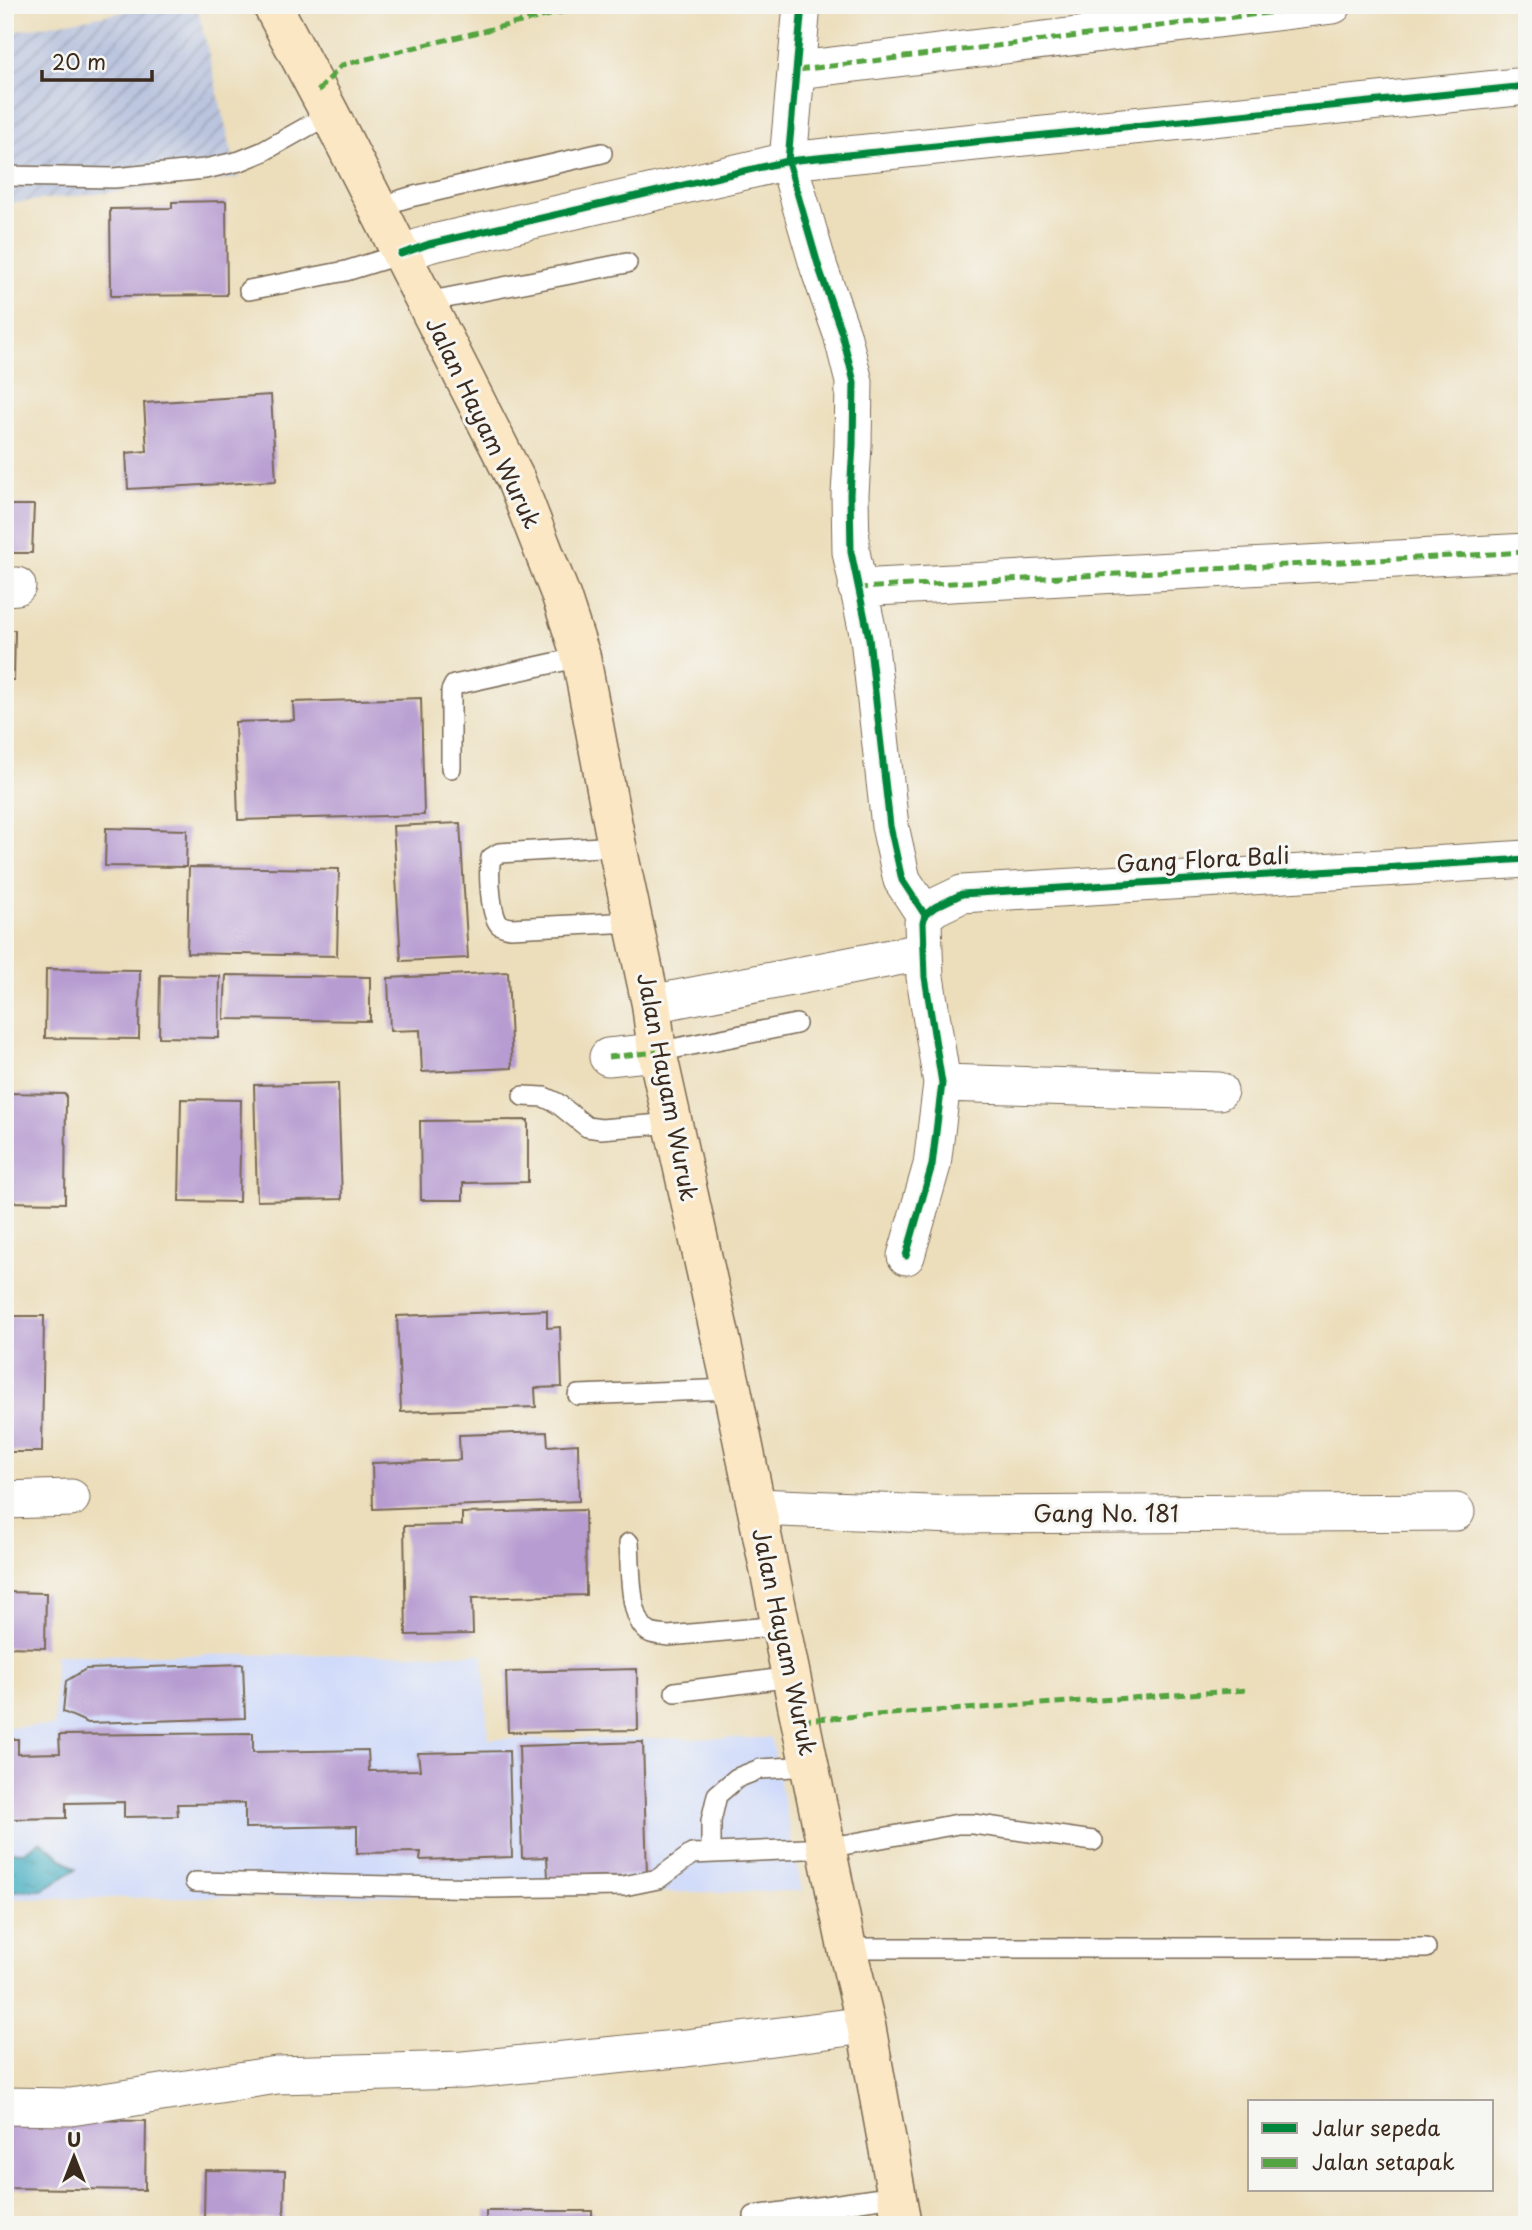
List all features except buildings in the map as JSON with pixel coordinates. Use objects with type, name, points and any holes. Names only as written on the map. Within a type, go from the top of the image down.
[{"type":"main road","name":"Jalan Hayam Wuruk","points":[[272,5],[515,478],[561,596],[581,657],[651,1004],[657,1052],[732,1389],[847,1948],[866,2025],[898,2210]]},
{"type":"street","points":[[802,5],[788,161],[819,268],[842,334],[854,382],[851,552],[869,638],[890,826],[902,880],[925,915],[922,952],[942,1083],[932,1165],[906,1256]]},
{"type":"street","points":[[797,70],[1333,5]]},
{"type":"street","points":[[401,254],[429,244],[788,161],[1527,86]]},
{"type":"street","points":[[857,588],[1527,552]]},
{"type":"street","name":"Gang Flora Bali","points":[[925,915],[947,900],[962,894],[1527,859]]},
{"type":"street","points":[[651,1004],[922,952]]},
{"type":"street","points":[[608,1057],[657,1052]]},
{"type":"street","points":[[942,1083],[1219,1091]]},
{"type":"street","points":[[5,1500],[71,1498]]},
{"type":"street","name":"Gang No. 181","points":[[756,1507],[954,1515],[1456,1511]]},
{"type":"street","points":[[5,2106],[71,2107],[277,2075],[463,2070],[686,2048],[866,2025]]},
{"type":"lane","points":[[5,176],[114,178],[205,169],[240,161],[262,152],[330,114]]},
{"type":"lane","points":[[377,207],[602,153]]},
{"type":"lane","points":[[249,290],[346,271],[401,254]]},
{"type":"lane","points":[[426,302],[627,263]]},
{"type":"lane","points":[[451,768],[450,691],[454,685],[581,657]]},
{"type":"lane","points":[[617,846],[499,853],[491,858],[489,867],[494,916],[501,926],[511,928],[634,922]]},
{"type":"lane","points":[[657,1052],[796,1024]]},
{"type":"lane","points":[[523,1096],[544,1097],[557,1103],[587,1128],[673,1123]]},
{"type":"lane","points":[[578,1395],[732,1389]]},
{"type":"lane","points":[[629,1543],[635,1611],[640,1625],[651,1633],[668,1636],[782,1626]]},
{"type":"lane","points":[[675,1692],[792,1677]]},
{"type":"lane","points":[[711,1852],[711,1821],[717,1795],[737,1778],[760,1769],[810,1766]]},
{"type":"lane","points":[[195,1882],[491,1888],[624,1886],[658,1879],[692,1854],[827,1848],[958,1824],[1093,1841]]},
{"type":"lane","points":[[847,1948],[1426,1948]]},
{"type":"lane","points":[[754,2216],[898,2210]]},
{"type":"shaded area","points":[[163,5],[197,5],[238,178],[5,204],[5,33]]},
{"type":"shaded area","points":[[483,1654],[488,1739],[771,1738],[802,1891],[5,1899],[5,1727],[54,1726],[55,1655]]},
{"type":"water","points":[[40,1841],[76,1869],[42,1890],[5,1891],[5,1851],[24,1852]]},
{"type":"waterway","points":[[1527,1471],[1523,1488],[1527,1500]]},
{"type":"marked path","points":[[318,91],[342,65],[591,5]]},
{"type":"marked path","points":[[798,70],[1333,5]]},
{"type":"marked path","points":[[857,588],[1527,552]]},
{"type":"marked path","points":[[608,1057],[657,1052]]},
{"type":"marked path","points":[[801,1720],[1248,1690]]},
{"type":"cycle path","points":[[802,5],[788,161],[1527,86]]},
{"type":"cycle path","points":[[401,254],[429,244],[788,161],[819,268],[842,334],[854,382],[851,552],[869,638],[890,826],[902,880],[925,915]]},
{"type":"cycle path","points":[[906,1256],[932,1165],[942,1083],[925,977],[923,923],[925,915],[935,907],[962,894],[1527,859]]}]
